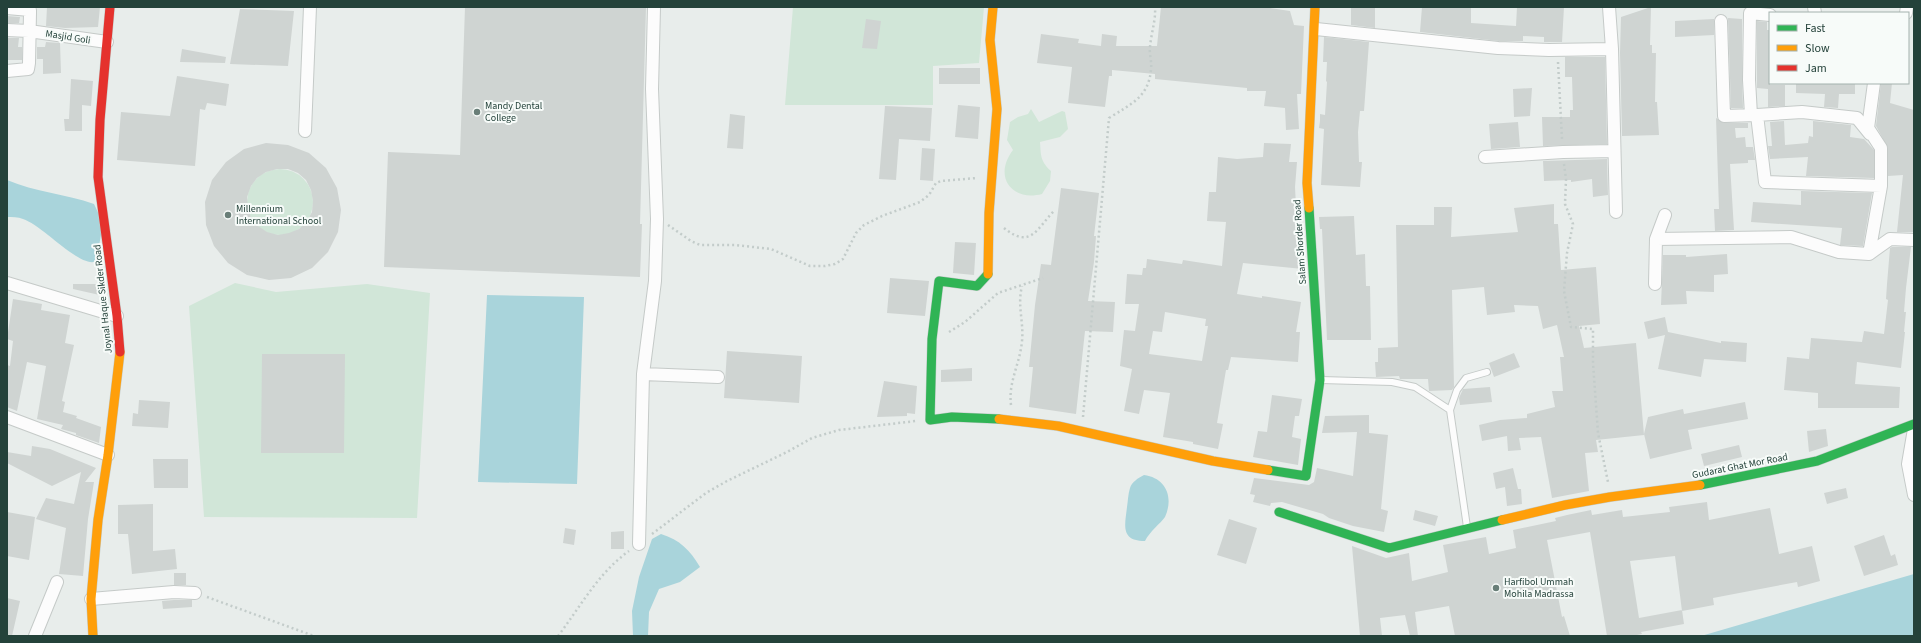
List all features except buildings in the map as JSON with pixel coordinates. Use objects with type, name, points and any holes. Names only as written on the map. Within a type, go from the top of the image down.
[{"type":"street","name":"Joynal Haque Sikder Road","points":[[93,636],[91,599],[98,520],[108,456],[120,357],[118,316],[98,177],[100,120],[110,7]]},
{"type":"street","points":[[305,131],[310,7]]},
{"type":"street","points":[[639,544],[643,374],[655,281],[657,219],[652,89],[654,7]]},
{"type":"street","points":[[993,7],[990,40],[997,110],[987,246],[988,276],[977,286],[939,281],[932,338],[930,420],[952,417],[1012,420],[1081,430]]},
{"type":"street","name":"Salam Shorder Road","points":[[1081,430],[1212,461],[1306,476],[1320,380],[1307,183],[1316,29],[1315,7]]},
{"type":"street","points":[[1609,7],[1612,49],[1616,212]]},
{"type":"street","points":[[7,8],[30,10],[28,68],[7,70]]},
{"type":"street","points":[[1769,14],[1750,13],[1749,80],[1765,182],[1881,186]]},
{"type":"street","points":[[1721,21],[1724,116],[1802,112],[1858,118],[1881,148]]},
{"type":"street","points":[[1316,29],[1498,48],[1557,50],[1612,49]]},
{"type":"street","name":"Masjid Goli","points":[[7,30],[29,31],[107,42]]},
{"type":"street","points":[[1869,254],[1881,186],[1881,148],[1868,128],[1874,84]]},
{"type":"street","points":[[1485,157],[1563,152],[1614,151]]},
{"type":"street","points":[[1656,284],[1656,239],[1665,215]]},
{"type":"street","points":[[1656,239],[1791,237],[1839,252],[1869,254],[1890,239],[1914,240]]},
{"type":"street","points":[[7,283],[118,316]]},
{"type":"street","points":[[643,374],[718,377]]},
{"type":"street","points":[[7,417],[108,456]]},
{"type":"street","name":"Gudarat Ghat Mor Road","points":[[1279,512],[1389,548],[1565,506],[1610,497],[1709,484],[1817,461],[1914,424]]},
{"type":"street","points":[[1914,428],[1908,464],[1914,495]]},
{"type":"street","points":[[35,636],[58,582]]},
{"type":"street","points":[[91,599],[174,592],[195,593]]},
{"type":"lane","points":[[1467,530],[1450,410],[1457,390],[1466,378],[1487,372]]},
{"type":"lane","points":[[1320,380],[1392,382],[1416,387],[1450,410]]},
{"type":"path","points":[[1081,430],[1109,118],[1140,98],[1148,83],[1151,68],[1149,50],[1156,15],[1155,7]]},
{"type":"path","points":[[1557,50],[1566,179],[1565,204],[1573,224],[1567,252],[1564,291],[1571,327],[1593,329],[1593,363],[1598,434],[1604,454],[1610,497]]},
{"type":"path","points":[[657,219],[691,241],[700,245],[753,246],[771,250],[810,266],[825,266],[835,264],[843,259],[856,233],[864,225],[882,216],[920,202],[929,195],[936,183],[941,181],[992,177]]},
{"type":"path","points":[[990,206],[999,225],[1010,234],[1020,238],[1028,237],[1036,233],[1044,221],[1054,211]]},
{"type":"path","points":[[932,338],[958,326],[998,293],[1043,278]]},
{"type":"path","points":[[1012,420],[1010,385],[1020,357],[1022,341],[1019,299],[1022,286]]},
{"type":"path","points":[[558,636],[575,614],[595,582],[617,560],[706,493],[727,480],[812,438],[839,430],[930,420]]},
{"type":"path","points":[[195,593],[314,636]]},
{"type":"green space","points":[[793,7],[984,7],[979,63],[933,66],[933,105],[785,105]]},
{"type":"green space","points":[[1031,109],[1039,122],[1062,111],[1065,112],[1068,129],[1060,137],[1040,142],[1043,161],[1051,171],[1050,181],[1042,194],[1031,195],[1022,194],[1008,185],[1005,177],[1005,169],[1007,160],[1013,150],[1007,140],[1010,122],[1018,117],[1028,114]]},
{"type":"green space","points":[[280,169],[293,172],[303,179],[310,189],[313,202],[310,215],[303,225],[293,232],[280,235],[267,232],[257,225],[250,215],[247,202],[250,189],[257,179],[267,172]]},
{"type":"green space","points":[[235,283],[276,292],[367,284],[430,293],[417,518],[204,517],[189,306]]},
{"type":"water","points":[[7,180],[94,204],[103,223],[98,252],[94,262],[78,257],[31,223],[19,218],[7,217]]},
{"type":"water","points":[[487,295],[584,297],[577,484],[478,482]]},
{"type":"water","points":[[1144,475],[1152,477],[1163,484],[1169,502],[1165,517],[1145,541],[1131,538],[1126,531],[1125,526],[1130,488],[1136,480]]},
{"type":"water","points":[[661,534],[674,539],[684,546],[700,567],[680,582],[659,589],[649,612],[648,636],[633,636],[632,611],[639,577],[652,539]]},
{"type":"water","points":[[1914,574],[1914,636],[1701,636]]},
{"type":"traffic: fast","points":[[1268,470],[1306,476],[1320,380],[1309,208]]},
{"type":"traffic: fast","points":[[988,274],[977,286],[939,281],[932,339],[930,420],[952,417],[999,419]]},
{"type":"traffic: fast","points":[[1700,485],[1817,461],[1914,424]]},
{"type":"traffic: fast","points":[[1279,512],[1389,548],[1502,520]]},
{"type":"traffic: slow","points":[[988,274],[989,213],[997,109],[990,40],[993,7]]},
{"type":"traffic: slow","points":[[1309,208],[1307,183],[1315,7]]},
{"type":"traffic: slow","points":[[93,636],[91,599],[98,520],[108,455],[120,352]]},
{"type":"traffic: slow","points":[[999,419],[1058,426],[1213,461],[1268,470]]},
{"type":"traffic: slow","points":[[1502,520],[1565,505],[1610,497],[1700,485]]},
{"type":"traffic: jam","points":[[110,7],[100,120],[98,177],[117,316],[120,352]]},
{"type":"place","name":"Mandy Dental College","points":[[477,112]]},
{"type":"place","name":"Millennium International School","points":[[228,215]]},
{"type":"place","name":"Harfibol Ummah Mohila Madrassa","points":[[1496,588]]}]
